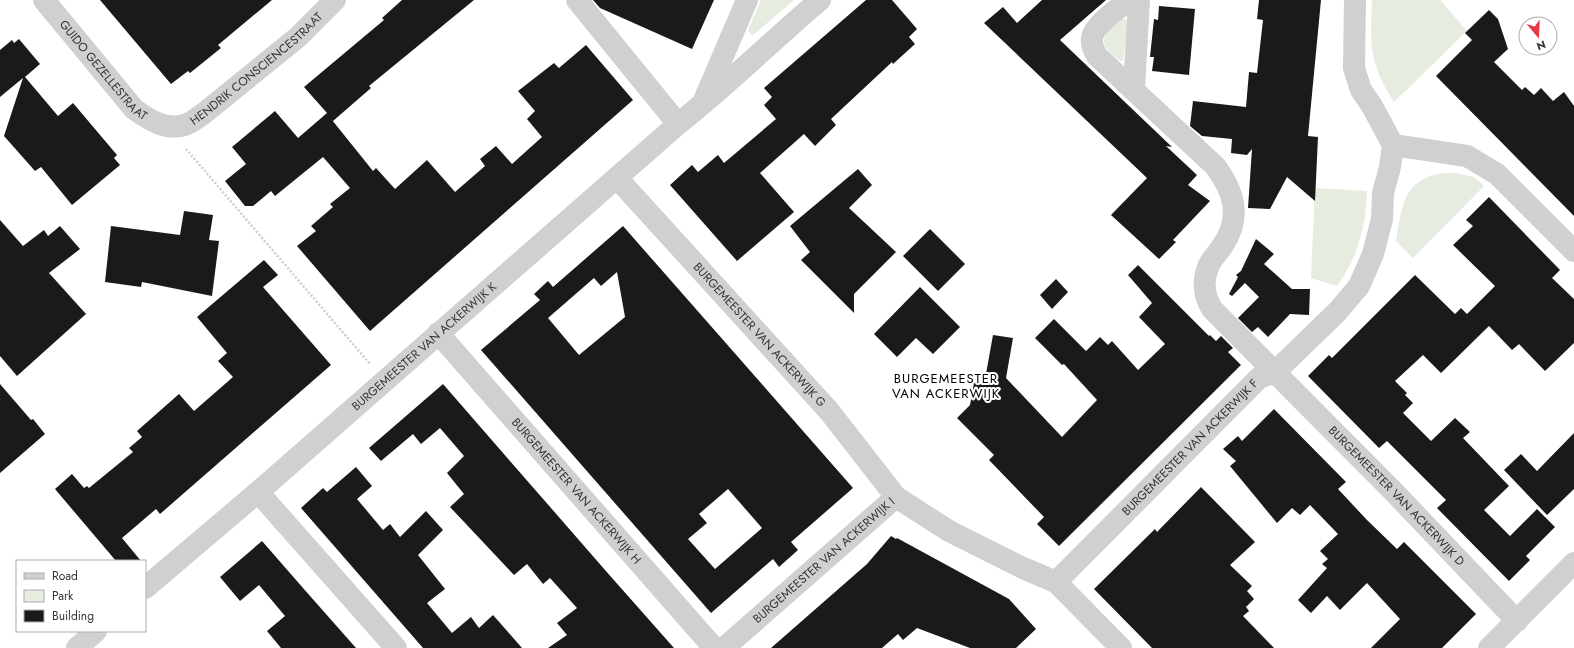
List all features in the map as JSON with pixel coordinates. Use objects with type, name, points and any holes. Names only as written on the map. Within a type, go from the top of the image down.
[{"type":"street","name":"GUIDO GEZELLESTRAAT","points":[[44,0],[134,109],[152,121],[172,127]]},
{"type":"street","name":"HENDRIK CONSCIENCESTRAAT","points":[[172,127],[186,124],[203,114],[298,37],[335,0]]},
{"type":"street","points":[[577,0],[678,124]]},
{"type":"street","name":"BURGEMEESTER VAN ACKERWIJK K","points":[[703,104],[748,0]]},
{"type":"street","name":"BURGEMEESTER VAN ACKERWIJK K","points":[[146,587],[258,492],[820,0]]},
{"type":"street","name":"BURGEMEESTER VAN ACKERWIJK D","points":[[1129,0],[1096,29],[1092,37],[1092,46],[1097,56],[1215,166],[1225,180],[1234,208],[1233,223],[1224,244],[1210,263],[1205,274],[1205,292],[1207,301],[1217,316],[1392,490],[1517,621]]},
{"type":"street","points":[[1134,89],[1140,0]]},
{"type":"street","points":[[1355,0],[1354,68],[1361,90],[1372,106],[1393,145],[1467,156],[1491,170],[1497,174],[1574,251]]},
{"type":"street","name":"BURGEMEESTER VAN ACKERWIJK F","points":[[1056,582],[1259,378],[1275,372],[1338,312],[1359,286],[1373,254],[1382,219],[1383,193],[1393,145]]},
{"type":"street","name":"BURGEMEESTER VAN ACKERWIJK G","points":[[617,178],[829,411],[896,497]]},
{"type":"street","name":"BURGEMEESTER VAN ACKERWIJK H","points":[[438,333],[714,648]]},
{"type":"street","points":[[258,492],[396,648]]},
{"type":"street","name":"BURGEMEESTER VAN ACKERWIJK I","points":[[724,648],[896,497],[949,531],[1023,568],[1056,582]]},
{"type":"street","points":[[1488,648],[1574,564]]},
{"type":"street","points":[[1056,582],[1122,648]]},
{"type":"street","points":[[76,648],[95,632]]},
{"type":"path","points":[[172,127],[190,154],[385,381]]},
{"type":"green space","points":[[761,0],[794,0],[752,36],[748,30]]},
{"type":"green space","points":[[1372,0],[1440,0],[1467,31],[1394,102],[1380,76],[1373,53],[1371,42]]},
{"type":"green space","points":[[1122,19],[1126,19],[1128,23],[1123,61],[1117,59],[1113,55],[1106,47],[1104,42],[1110,30]]},
{"type":"green space","points":[[1456,173],[1474,177],[1484,186],[1413,258],[1396,241],[1405,200],[1410,191],[1425,178],[1437,174]]},
{"type":"green space","points":[[1315,188],[1367,191],[1365,217],[1360,241],[1350,264],[1337,286],[1311,278]]},
{"type":"building","points":[[100,0],[272,0],[218,45],[221,48],[190,73],[188,71],[171,84]]},
{"type":"building","points":[[402,0],[474,0],[369,86],[371,88],[333,121],[332,120],[373,171],[376,168],[395,189],[427,160],[455,192],[485,166],[480,159],[496,146],[512,164],[542,137],[527,119],[535,111],[518,91],[554,63],[559,68],[586,45],[633,100],[370,331],[297,246],[316,231],[311,226],[333,207],[330,204],[350,188],[323,157],[275,196],[271,191],[253,206],[245,206],[225,181],[246,164],[232,147],[275,111],[298,138],[327,113],[304,87],[384,20],[382,18]]},
{"type":"building","points":[[593,0],[714,0],[692,49],[600,8]]},
{"type":"building","points":[[866,0],[892,0],[917,29],[909,37],[915,44],[893,64],[892,62],[831,119],[836,125],[815,146],[804,134],[760,173],[794,212],[737,261],[670,185],[692,165],[698,172],[718,155],[724,163],[776,119],[764,105],[772,97],[764,88]]},
{"type":"building","points":[[1042,0],[1106,0],[1060,40],[1172,147],[1166,146],[1197,175],[1188,185],[1210,201],[1173,240],[1176,242],[1159,259],[1111,215],[1147,178],[984,23],[1003,7],[1017,23]]},
{"type":"building","points":[[1259,0],[1321,0],[1308,136],[1318,137],[1315,201],[1287,177],[1270,209],[1248,208],[1252,149],[1247,155],[1231,153],[1232,139],[1202,136],[1190,126],[1193,101],[1246,107],[1249,72],[1257,73],[1263,20],[1257,19]]},
{"type":"building","points":[[1159,6],[1195,9],[1189,75],[1152,71],[1154,57],[1150,57],[1154,19],[1158,20]]},
{"type":"building","points":[[1489,10],[1498,19],[1508,49],[1494,62],[1522,90],[1525,87],[1534,95],[1541,88],[1553,101],[1564,92],[1574,106],[1574,216],[1436,76],[1472,40],[1465,33]]},
{"type":"building","points":[[19,39],[40,64],[25,77],[58,116],[73,103],[117,155],[114,158],[120,165],[72,205],[41,167],[35,171],[4,136],[23,78],[0,97],[0,50],[12,40],[14,43]]},
{"type":"building","points":[[858,169],[872,185],[849,208],[896,252],[854,294],[854,313],[801,260],[810,252],[790,226]]},
{"type":"building","points":[[1489,197],[1560,270],[1552,278],[1574,299],[1574,343],[1545,371],[1519,344],[1512,350],[1489,326],[1441,373],[1423,355],[1395,381],[1407,393],[1405,395],[1413,403],[1403,413],[1431,441],[1455,418],[1470,432],[1463,438],[1509,486],[1484,510],[1510,536],[1537,509],[1555,527],[1526,556],[1530,560],[1509,581],[1437,508],[1446,500],[1387,441],[1379,448],[1308,376],[1329,355],[1332,358],[1415,275],[1455,314],[1461,308],[1467,314],[1495,286],[1453,245],[1473,226],[1466,220]]},
{"type":"building","points":[[184,211],[213,215],[209,240],[219,241],[212,296],[142,282],[141,287],[105,282],[111,226],[180,235]]},
{"type":"building","points":[[0,220],[23,246],[44,230],[48,236],[60,226],[80,249],[49,273],[86,314],[17,376],[0,356]]},
{"type":"building","points":[[623,226],[853,488],[791,542],[798,550],[779,567],[773,559],[711,613],[481,350],[540,300],[534,294],[548,281],[553,287]],"holes":[[[617,272],[625,317],[579,355],[548,318],[594,278],[601,286]],[[728,489],[762,528],[715,569],[688,539],[707,523],[699,514]]]},
{"type":"building","points":[[930,229],[965,264],[938,291],[903,256]]},
{"type":"building","points":[[1256,239],[1274,254],[1264,264],[1292,289],[1310,289],[1309,315],[1290,314],[1268,337],[1258,327],[1252,332],[1238,318],[1259,297],[1245,283],[1232,296],[1229,294],[1238,277],[1236,275],[1241,271]]},
{"type":"building","points":[[264,260],[278,275],[263,287],[331,365],[160,514],[156,509],[122,538],[140,560],[115,560],[55,489],[72,474],[84,488],[87,486],[89,488],[133,452],[129,448],[142,437],[137,431],[179,394],[194,411],[233,377],[218,361],[227,353],[197,317]]},
{"type":"building","points":[[1138,265],[1209,336],[1210,335],[1216,341],[1221,336],[1233,348],[1228,352],[1241,365],[1059,546],[1037,524],[1044,517],[989,460],[994,455],[957,418],[970,405],[974,383],[984,385],[993,335],[1013,338],[1006,378],[1062,437],[1097,400],[1064,364],[1062,365],[1035,338],[1054,319],[1086,351],[1100,337],[1108,345],[1112,341],[1138,370],[1165,344],[1139,317],[1152,303],[1128,275]]},
{"type":"building","points":[[1056,279],[1068,292],[1052,309],[1040,295]]},
{"type":"building","points":[[920,287],[960,327],[933,354],[916,338],[897,357],[874,334]]},
{"type":"building","points":[[0,384],[45,434],[0,473]]},
{"type":"building","points":[[443,384],[674,648],[548,648],[567,635],[557,623],[577,608],[550,578],[543,584],[527,564],[514,575],[450,507],[464,494],[447,473],[464,456],[440,428],[421,444],[413,434],[381,461],[369,448]]},
{"type":"building","points":[[1274,409],[1346,482],[1338,489],[1367,520],[1397,549],[1404,542],[1476,614],[1442,648],[1371,648],[1400,619],[1367,583],[1340,610],[1327,596],[1311,613],[1298,600],[1327,568],[1322,564],[1328,559],[1320,551],[1338,534],[1310,505],[1300,515],[1292,508],[1277,523],[1230,466],[1236,461],[1223,449],[1238,436],[1242,441]]},
{"type":"building","points":[[1574,433],[1574,489],[1547,515],[1504,470],[1521,454],[1537,471]]},
{"type":"building","points":[[356,467],[372,486],[357,499],[383,530],[390,524],[400,537],[426,511],[443,530],[418,555],[445,589],[427,603],[452,633],[471,617],[479,628],[493,615],[522,648],[423,648],[301,508],[323,488],[327,492]]},
{"type":"building","points":[[1201,487],[1255,542],[1230,565],[1252,586],[1247,591],[1254,599],[1246,607],[1249,611],[1243,616],[1274,648],[1152,648],[1094,589],[1155,529],[1157,532]]},
{"type":"building","points":[[891,536],[1009,599],[1036,629],[1016,648],[970,648],[917,628],[903,640],[898,634],[882,648],[771,648],[867,564]]},
{"type":"building","points":[[262,541],[356,648],[281,648],[267,631],[285,616],[259,585],[240,601],[220,577]]},
{"type":"district","name":"BURGEMEESTER VAN ACKERWIJK","points":[[946,386]]}]
